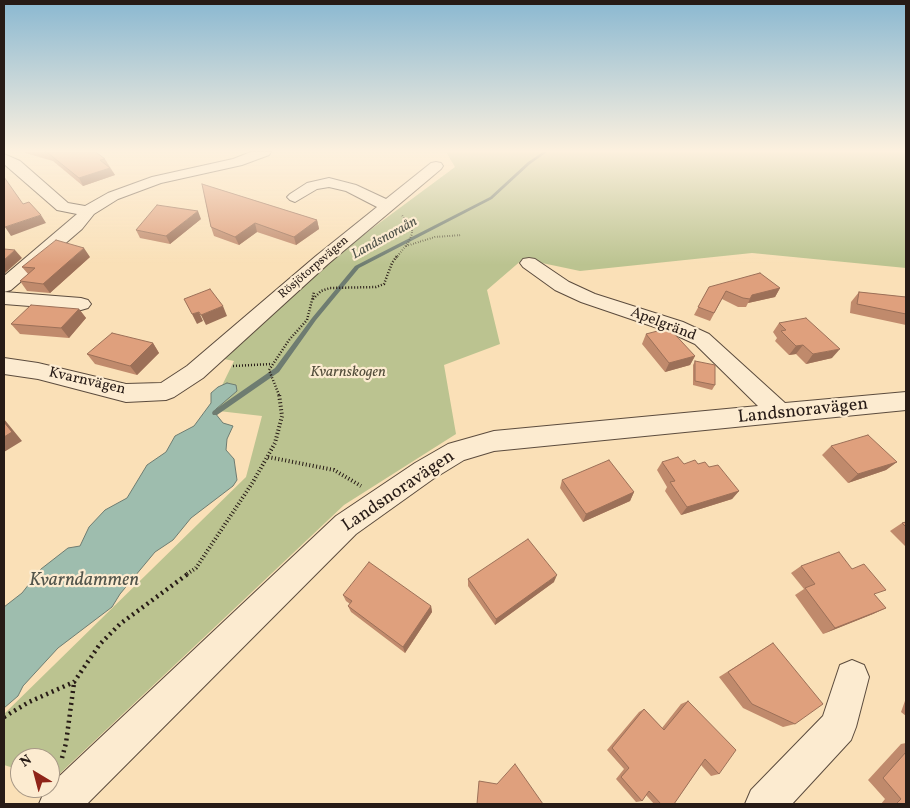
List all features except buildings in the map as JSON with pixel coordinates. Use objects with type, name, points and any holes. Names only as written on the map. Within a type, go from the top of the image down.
[{"type":"street","points":[[44,190],[63,207],[88,211]]},
{"type":"street","points":[[4,286],[76,225],[88,211],[126,190]]},
{"type":"street","points":[[295,197],[306,190]]},
{"type":"street","points":[[355,190],[388,206]]},
{"type":"street","name":"Rösjötorpsvägen","points":[[200,368],[322,260],[408,190]]},
{"type":"street","name":"Apelgränd","points":[[528,263],[562,286],[588,298],[676,328],[702,339],[781,414]]},
{"type":"street","points":[[4,298],[82,304]]},
{"type":"street","name":"Kvarnvägen","points":[[4,366],[38,371],[126,393],[166,391],[200,368]]},
{"type":"street","name":"Landsnoravägen","points":[[58,804],[346,525],[424,471],[457,451],[494,441],[906,401]]},
{"type":"street","points":[[765,804],[838,727],[852,677]]},
{"type":"path","points":[[313,299],[321,291],[330,288],[376,288],[384,284],[392,263],[408,243],[412,234]]},
{"type":"path","points":[[405,246],[435,237],[462,235]]},
{"type":"path","points":[[62,761],[74,682],[100,644],[120,624],[196,568],[268,457],[282,416],[280,397],[269,370],[289,340],[307,320],[322,260]]},
{"type":"path","points":[[200,368],[272,364]]},
{"type":"path","points":[[268,457],[334,470],[383,500]]},
{"type":"path","points":[[4,717],[29,702],[74,682]]},
{"type":"green space","name":"Kvarnskogen","points":[[424,190],[906,190],[906,268],[752,253],[580,271],[523,259],[487,290],[500,344],[444,365],[456,434],[344,505],[60,773],[60,748],[10,748],[10,767],[4,765],[4,714],[246,477],[262,416],[210,410],[234,361],[219,358],[293,287]]},
{"type":"water","name":"Kvarndammen","points":[[227,383],[236,385],[237,391],[216,409],[215,413],[223,423],[233,426],[227,439],[226,450],[234,459],[237,480],[233,486],[191,518],[173,540],[155,552],[120,594],[112,607],[58,648],[23,686],[18,696],[4,708],[4,607],[22,593],[41,569],[68,548],[80,546],[89,527],[105,510],[127,498],[147,465],[166,452],[175,436],[194,426],[211,403],[211,393]]},
{"type":"waterway","name":"Landsnoraån","points":[[215,413],[277,370],[314,319],[357,267],[491,198],[500,190]]}]
